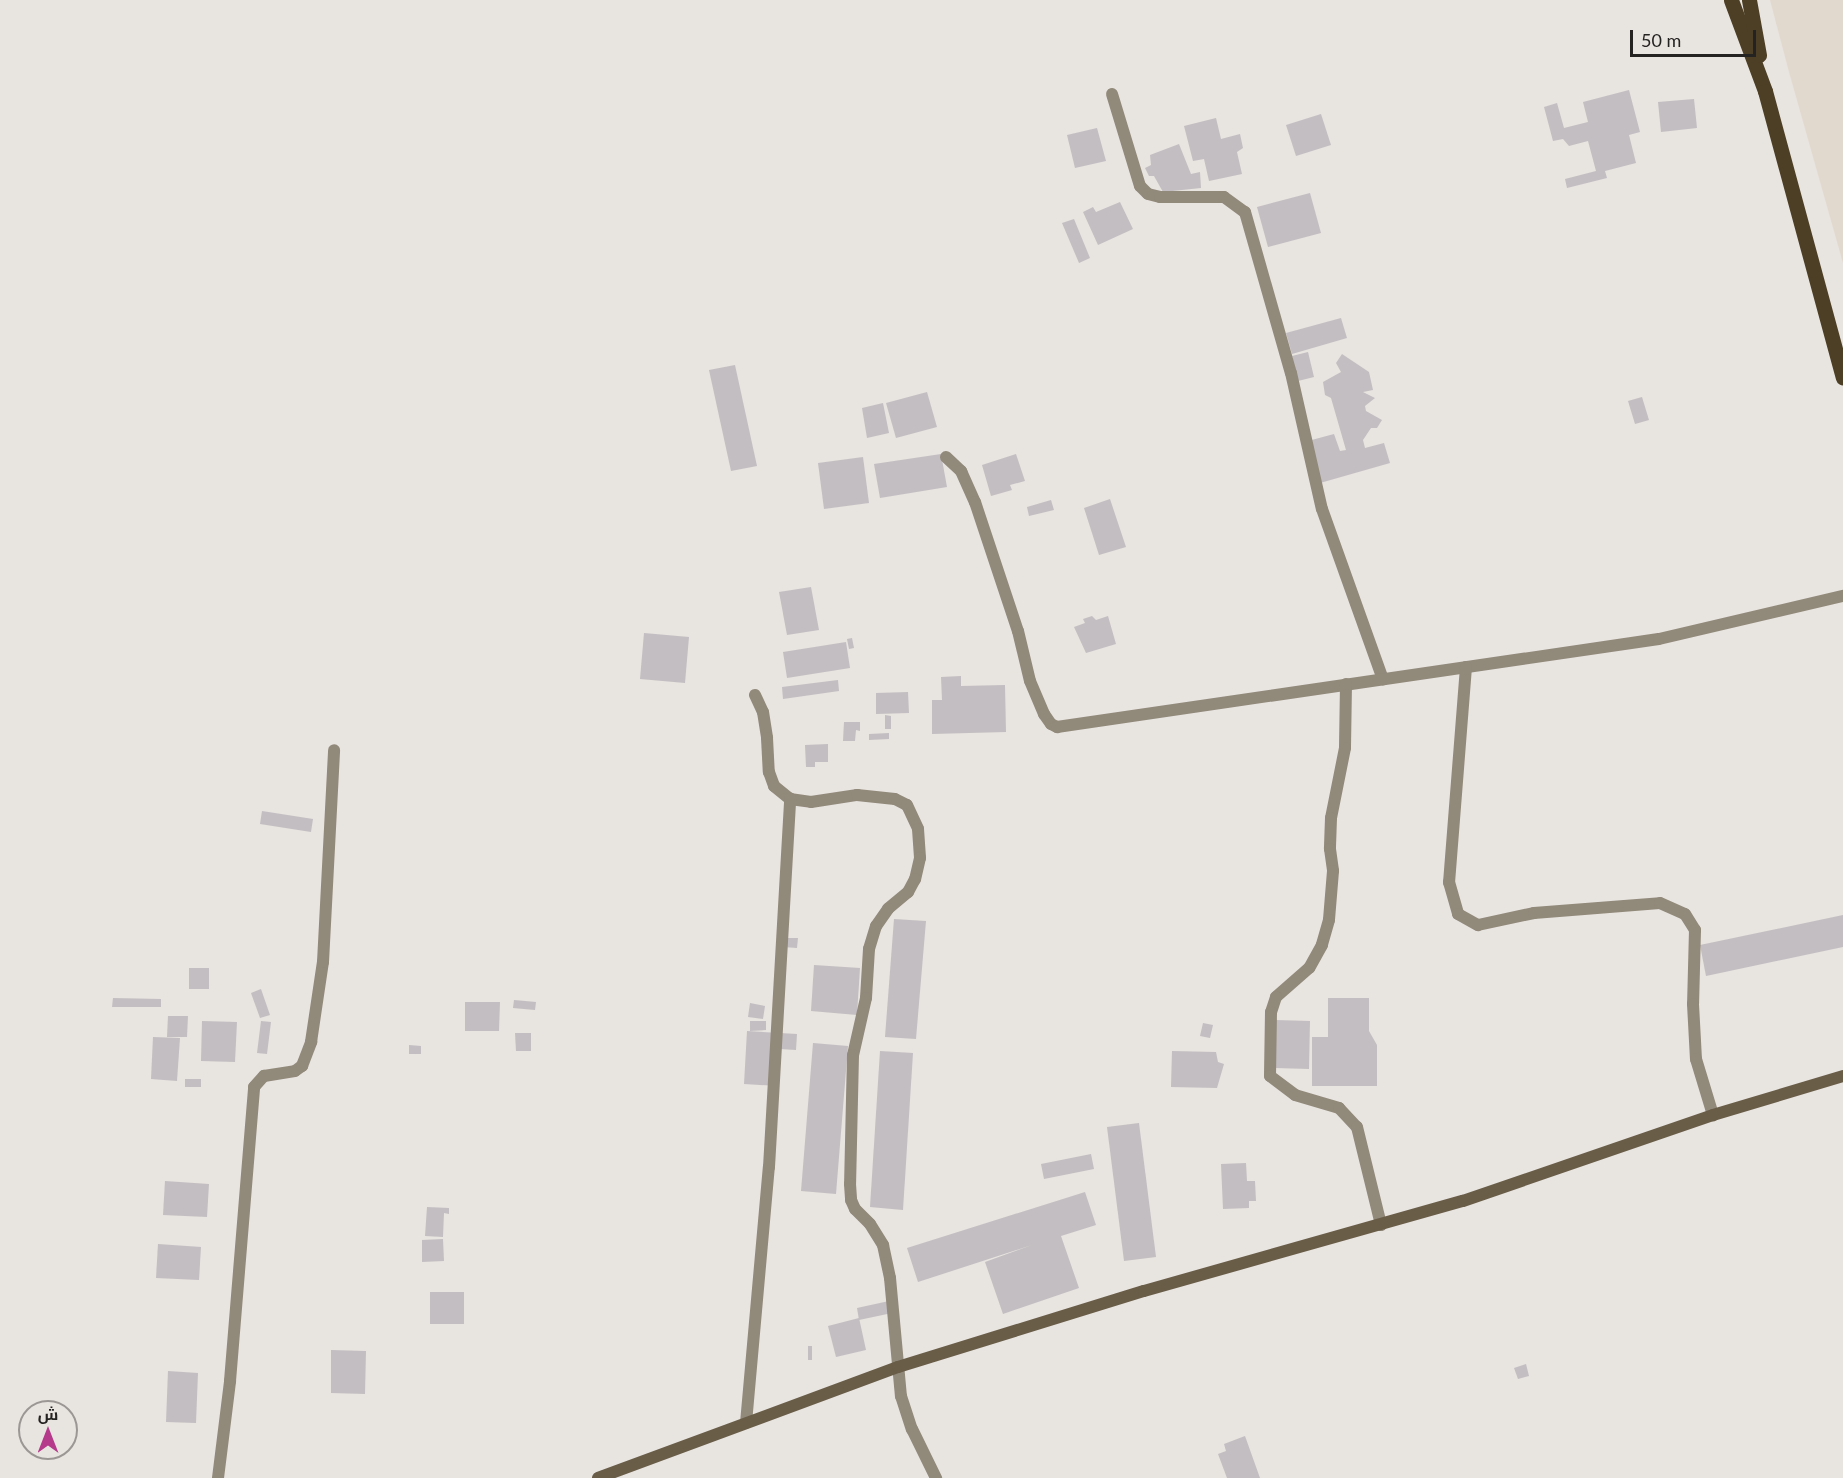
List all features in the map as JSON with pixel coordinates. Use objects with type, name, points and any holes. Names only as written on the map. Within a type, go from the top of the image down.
[{"type":"main road","points":[[1731,0],[1765,91]]},
{"type":"main road","points":[[1749,0],[1765,91],[1843,378]]},
{"type":"street","points":[[1112,94],[1140,186],[1148,194],[1160,197],[1224,196],[1245,213],[1291,374],[1322,509],[1383,679]]},
{"type":"street","points":[[946,457],[962,471],[975,502],[1018,631],[1030,681],[1044,714],[1051,724],[1057,727],[1082,725],[1172,708],[1659,639],[1843,596]]},
{"type":"street","points":[[1466,667],[1449,882],[1458,914],[1478,924],[1534,913],[1660,903],[1685,914],[1695,930],[1693,1004],[1696,1059],[1713,1115]]},
{"type":"street","points":[[1346,684],[1345,748],[1331,818],[1330,849],[1333,871],[1329,920],[1322,945],[1309,968],[1276,997],[1271,1012],[1270,1076],[1295,1095],[1339,1108],[1357,1127],[1382,1225]]},
{"type":"street","points":[[755,696],[763,712],[769,772],[774,786],[790,799],[811,802],[857,795],[895,799],[908,805],[918,829],[920,858],[915,879],[908,892],[888,909],[876,926],[869,949],[866,998],[853,1055],[851,1200],[883,1245],[895,1314],[901,1396],[912,1429],[936,1478]]},
{"type":"street","points":[[219,1478],[230,1381],[254,1087],[264,1076],[295,1071],[302,1066],[311,1042],[323,962],[334,750]]},
{"type":"street","points":[[746,1424],[769,1167],[790,799]]},
{"type":"street","points":[[598,1478],[898,1368],[1144,1291],[1463,1201],[1713,1115],[1843,1076]]},
{"type":"shaded area","points":[[1770,0],[1843,0],[1843,263],[1789,72]]},
{"type":"building","points":[[1629,90],[1640,132],[1629,135],[1636,163],[1605,171],[1607,178],[1567,188],[1565,179],[1596,171],[1588,141],[1569,146],[1563,139],[1553,141],[1544,107],[1557,103],[1564,128],[1588,122],[1583,102]]},
{"type":"building","points":[[1694,99],[1697,128],[1661,132],[1658,102]]},
{"type":"building","points":[[1321,114],[1331,145],[1296,156],[1286,125]]},
{"type":"building","points":[[1216,118],[1221,139],[1240,134],[1243,148],[1237,152],[1242,174],[1209,181],[1204,159],[1193,161],[1184,126]]},
{"type":"building","points":[[1097,128],[1106,161],[1075,168],[1067,135]]},
{"type":"building","points":[[1179,144],[1191,174],[1200,172],[1201,188],[1163,192],[1154,176],[1149,176],[1145,168],[1151,165],[1150,155]]},
{"type":"building","points":[[1310,193],[1321,233],[1268,247],[1257,207]]},
{"type":"building","points":[[1120,202],[1133,229],[1098,245],[1083,212],[1093,207],[1096,212]]},
{"type":"building","points":[[1074,219],[1090,258],[1079,263],[1062,223]]},
{"type":"building","points":[[1341,318],[1347,338],[1292,354],[1286,333]]},
{"type":"building","points":[[1308,352],[1314,377],[1298,381],[1292,356]]},
{"type":"building","points":[[1342,354],[1369,372],[1373,390],[1363,392],[1375,398],[1365,406],[1366,411],[1382,420],[1377,428],[1371,428],[1363,440],[1365,448],[1384,443],[1390,463],[1320,483],[1308,441],[1334,434],[1340,451],[1346,450],[1331,398],[1325,395],[1323,382],[1341,372],[1336,363]]},
{"type":"building","points":[[735,365],[757,466],[731,471],[709,370]]},
{"type":"building","points":[[927,392],[937,427],[896,438],[886,403]]},
{"type":"building","points":[[1642,397],[1649,420],[1635,424],[1628,401]]},
{"type":"building","points":[[883,403],[889,433],[867,438],[862,408]]},
{"type":"building","points":[[941,454],[947,487],[880,498],[874,464]]},
{"type":"building","points":[[1016,454],[1025,481],[1010,485],[1012,490],[991,496],[982,465]]},
{"type":"building","points":[[863,457],[869,503],[824,509],[818,463]]},
{"type":"building","points":[[1110,499],[1126,547],[1099,555],[1084,508]]},
{"type":"building","points":[[1051,500],[1054,510],[1029,516],[1027,507]]},
{"type":"building","points":[[811,587],[819,630],[787,635],[779,592]]},
{"type":"building","points":[[1092,616],[1096,620],[1108,616],[1116,644],[1086,653],[1074,627],[1085,623],[1083,619]]},
{"type":"building","points":[[644,633],[689,637],[685,683],[640,679]]},
{"type":"building","points":[[852,638],[854,648],[849,649],[847,639]]},
{"type":"building","points":[[846,642],[850,668],[787,678],[783,652]]},
{"type":"building","points":[[961,676],[961,686],[1005,685],[1006,732],[932,734],[932,700],[942,700],[941,677]]},
{"type":"building","points":[[838,680],[839,691],[783,699],[782,687]]},
{"type":"building","points":[[908,692],[909,713],[876,714],[876,693]]},
{"type":"building","points":[[885,715],[891,716],[891,729],[885,729]]},
{"type":"building","points":[[844,722],[860,722],[860,731],[856,730],[855,741],[843,741]]},
{"type":"building","points":[[889,733],[889,739],[869,740],[869,734]]},
{"type":"building","points":[[828,744],[828,762],[815,762],[815,767],[806,767],[805,745]]},
{"type":"building","points":[[262,811],[313,819],[311,832],[260,824]]},
{"type":"building","points":[[1843,915],[1843,947],[1706,976],[1700,945]]},
{"type":"building","points":[[894,919],[926,921],[916,1039],[885,1037]]},
{"type":"building","points":[[784,938],[798,938],[797,948],[783,947]]},
{"type":"building","points":[[814,965],[860,968],[857,1015],[811,1011]]},
{"type":"building","points":[[189,968],[209,968],[209,989],[189,989]]},
{"type":"building","points":[[261,989],[270,1015],[260,1018],[251,993]]},
{"type":"building","points":[[113,998],[161,999],[161,1007],[112,1007]]},
{"type":"building","points":[[1328,998],[1369,998],[1369,1031],[1377,1045],[1377,1086],[1312,1086],[1312,1037],[1328,1037]]},
{"type":"building","points":[[514,1000],[536,1002],[535,1010],[513,1008]]},
{"type":"building","points":[[465,1002],[500,1002],[499,1031],[465,1031]]},
{"type":"building","points":[[750,1003],[765,1006],[763,1019],[748,1017]]},
{"type":"building","points":[[168,1016],[188,1016],[187,1037],[167,1037]]},
{"type":"building","points":[[1275,1020],[1310,1021],[1309,1069],[1275,1068]]},
{"type":"building","points":[[202,1021],[237,1022],[235,1062],[201,1061]]},
{"type":"building","points":[[261,1021],[271,1022],[267,1054],[257,1053]]},
{"type":"building","points":[[750,1021],[766,1021],[766,1030],[750,1031]]},
{"type":"building","points":[[1203,1023],[1213,1025],[1210,1038],[1200,1036]]},
{"type":"building","points":[[747,1031],[797,1034],[796,1050],[780,1049],[778,1086],[744,1084]]},
{"type":"building","points":[[515,1033],[531,1033],[531,1051],[516,1051]]},
{"type":"building","points":[[153,1037],[180,1038],[177,1081],[151,1079]]},
{"type":"building","points":[[813,1043],[848,1046],[836,1194],[801,1191]]},
{"type":"building","points":[[409,1045],[421,1046],[421,1054],[409,1054]]},
{"type":"building","points":[[880,1051],[913,1053],[903,1210],[870,1207]]},
{"type":"building","points":[[1172,1051],[1216,1052],[1218,1062],[1224,1064],[1217,1088],[1171,1087]]},
{"type":"building","points":[[185,1079],[201,1079],[201,1087],[185,1087]]},
{"type":"building","points":[[1139,1123],[1156,1257],[1124,1261],[1107,1127]]},
{"type":"building","points":[[1091,1154],[1094,1169],[1044,1179],[1041,1164]]},
{"type":"building","points":[[1246,1163],[1247,1181],[1255,1181],[1256,1201],[1249,1201],[1249,1208],[1223,1209],[1221,1164]]},
{"type":"building","points":[[165,1181],[209,1184],[207,1217],[163,1215]]},
{"type":"building","points":[[1085,1192],[1096,1225],[1061,1236],[1079,1288],[1003,1314],[985,1262],[1032,1245],[918,1282],[907,1248]]},
{"type":"building","points":[[427,1207],[449,1208],[449,1214],[444,1213],[443,1237],[425,1236]]},
{"type":"building","points":[[443,1239],[444,1261],[422,1262],[422,1240]]},
{"type":"building","points":[[158,1244],[201,1247],[199,1280],[156,1278]]},
{"type":"building","points":[[430,1292],[464,1292],[464,1324],[430,1324]]},
{"type":"building","points":[[889,1301],[892,1313],[859,1320],[857,1308]]},
{"type":"building","points":[[859,1318],[866,1350],[836,1357],[828,1326]]},
{"type":"building","points":[[808,1346],[812,1346],[812,1360],[808,1360]]},
{"type":"building","points":[[331,1350],[366,1351],[365,1394],[331,1393]]},
{"type":"building","points":[[1526,1364],[1529,1376],[1518,1379],[1514,1368]]},
{"type":"building","points":[[168,1371],[198,1373],[196,1423],[166,1422]]},
{"type":"building","points":[[1245,1436],[1260,1478],[1227,1478],[1218,1454],[1226,1451],[1224,1444]]}]
